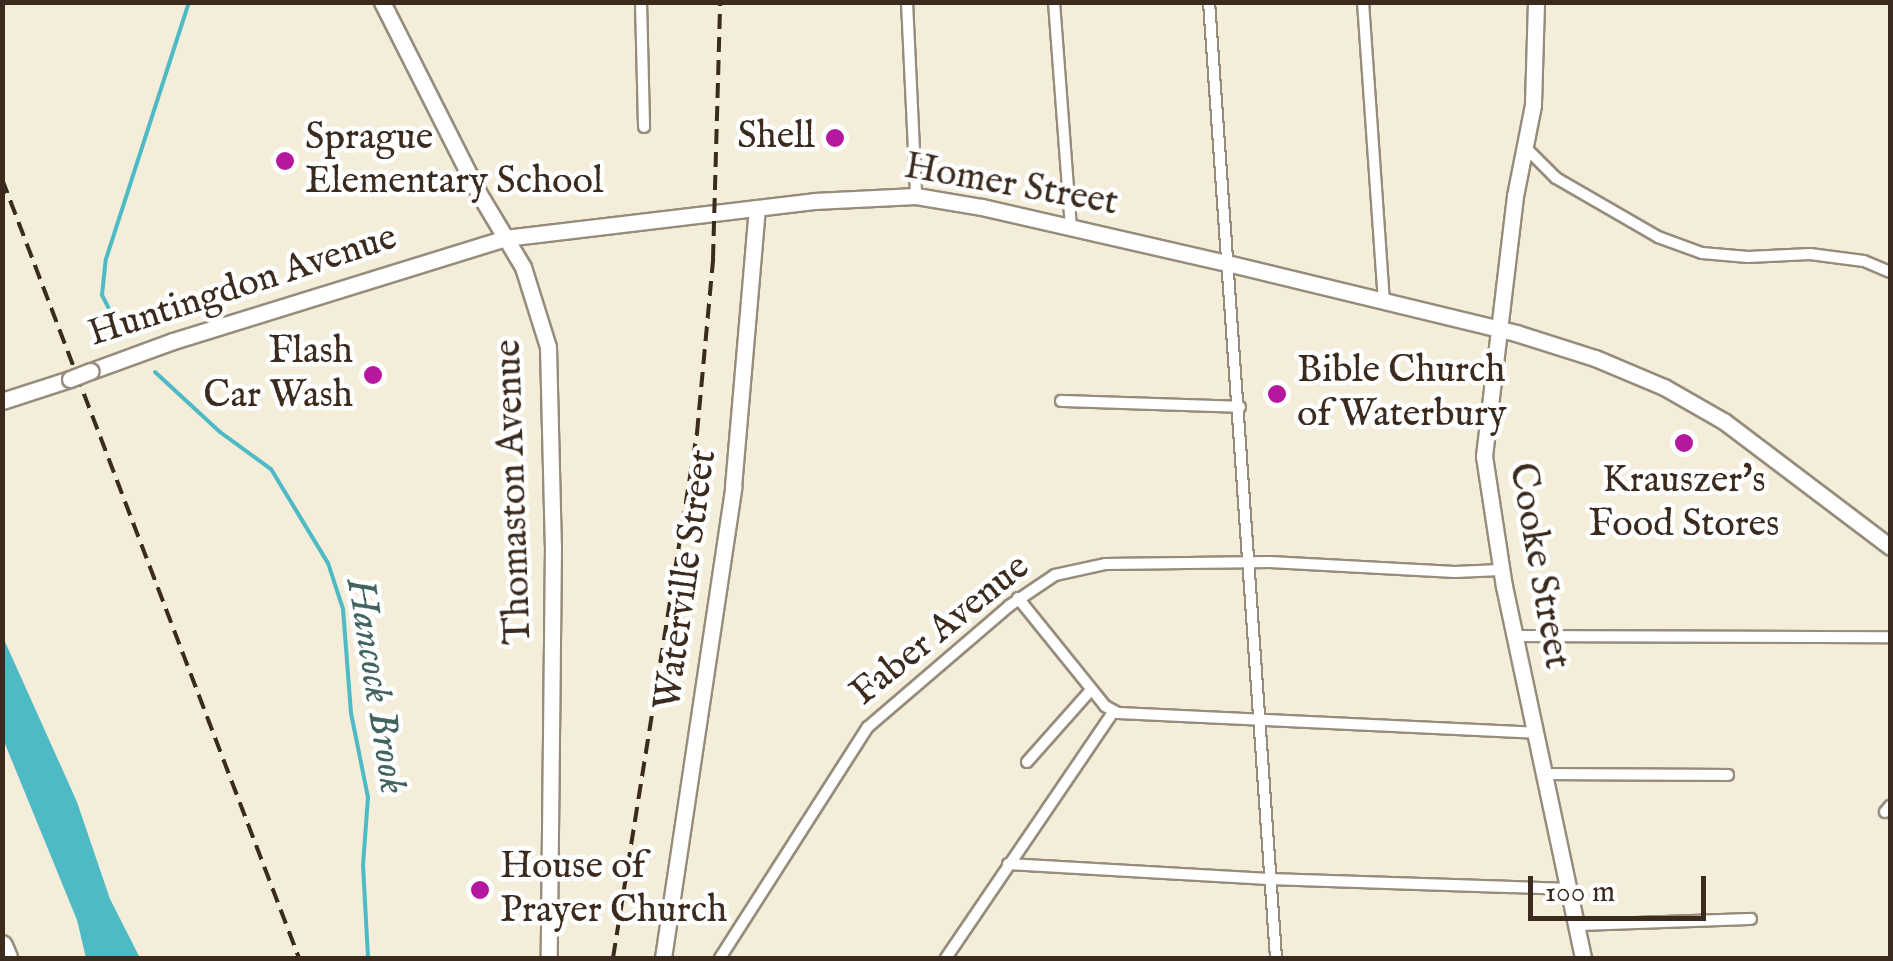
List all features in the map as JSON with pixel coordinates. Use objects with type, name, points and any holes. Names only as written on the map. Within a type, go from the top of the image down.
[{"type":"highway","points":[[2,946],[7,958]]},
{"type":"main road","name":"Thomaston Avenue","points":[[382,2],[537,304],[551,376],[548,958]]},
{"type":"main road","name":"Cooke Street","points":[[1536,2],[1534,90],[1497,329],[1484,444],[1501,570],[1583,958]]},
{"type":"main road","name":"Homer Street","points":[[506,238],[757,208],[916,196],[1070,227],[1497,329],[1624,369],[1706,410],[1766,449],[1890,548]]},
{"type":"main road","name":"Waterville Street","points":[[664,958],[733,488],[757,208]]},
{"type":"main road","name":"Huntingdon Avenue","points":[[2,401],[187,337],[506,238]]},
{"type":"street","points":[[642,2],[644,127]]},
{"type":"street","points":[[907,2],[916,196]]},
{"type":"street","points":[[1054,2],[1070,227]]},
{"type":"street","points":[[1210,2],[1276,958]]},
{"type":"street","points":[[1363,2],[1384,302]]},
{"type":"street","points":[[1526,146],[1556,178],[1658,237],[1702,252],[1748,257],[1810,254],[1864,261],[1890,272]]},
{"type":"street","points":[[1061,400],[1240,408]]},
{"type":"street","name":"Faber Avenue","points":[[720,958],[868,727],[1018,598],[1055,575],[1082,566],[1249,562],[1455,572],[1501,570]]},
{"type":"street","points":[[1018,598],[1113,712],[1536,733]]},
{"type":"street","points":[[1515,636],[1890,637]]},
{"type":"street","points":[[1027,762],[1092,690]]},
{"type":"street","points":[[946,958],[1113,712]]},
{"type":"street","points":[[1546,774],[1728,775]]},
{"type":"street","points":[[1008,864],[1269,879],[1571,889]]},
{"type":"street","points":[[1578,926],[1751,920]]},
{"type":"water","points":[[2,635],[77,802],[110,899],[140,958],[86,958],[77,920],[3,739]]},
{"type":"waterway","name":"Hancock Brook","points":[[123,336],[102,295],[106,259],[189,2]]},
{"type":"waterway","name":"Hancock Brook","points":[[155,372],[220,432],[271,469],[328,563],[343,609],[351,713],[368,797],[363,865],[368,958]]},
{"type":"railway","points":[[613,958],[697,433],[713,259],[720,2]]},
{"type":"railway","points":[[2,179],[299,958]]},
{"type":"place","name":"Shell","points":[[835,138]]},
{"type":"place","name":"Sprague Elementary School","points":[[285,161]]},
{"type":"place","name":"Flash Car Wash","points":[[373,375]]},
{"type":"place","name":"Bible Church of Waterbury","points":[[1277,394]]},
{"type":"place","name":"Krauszer's Food Stores","points":[[1684,443]]},
{"type":"place","name":"House of Prayer Church","points":[[480,890]]}]
